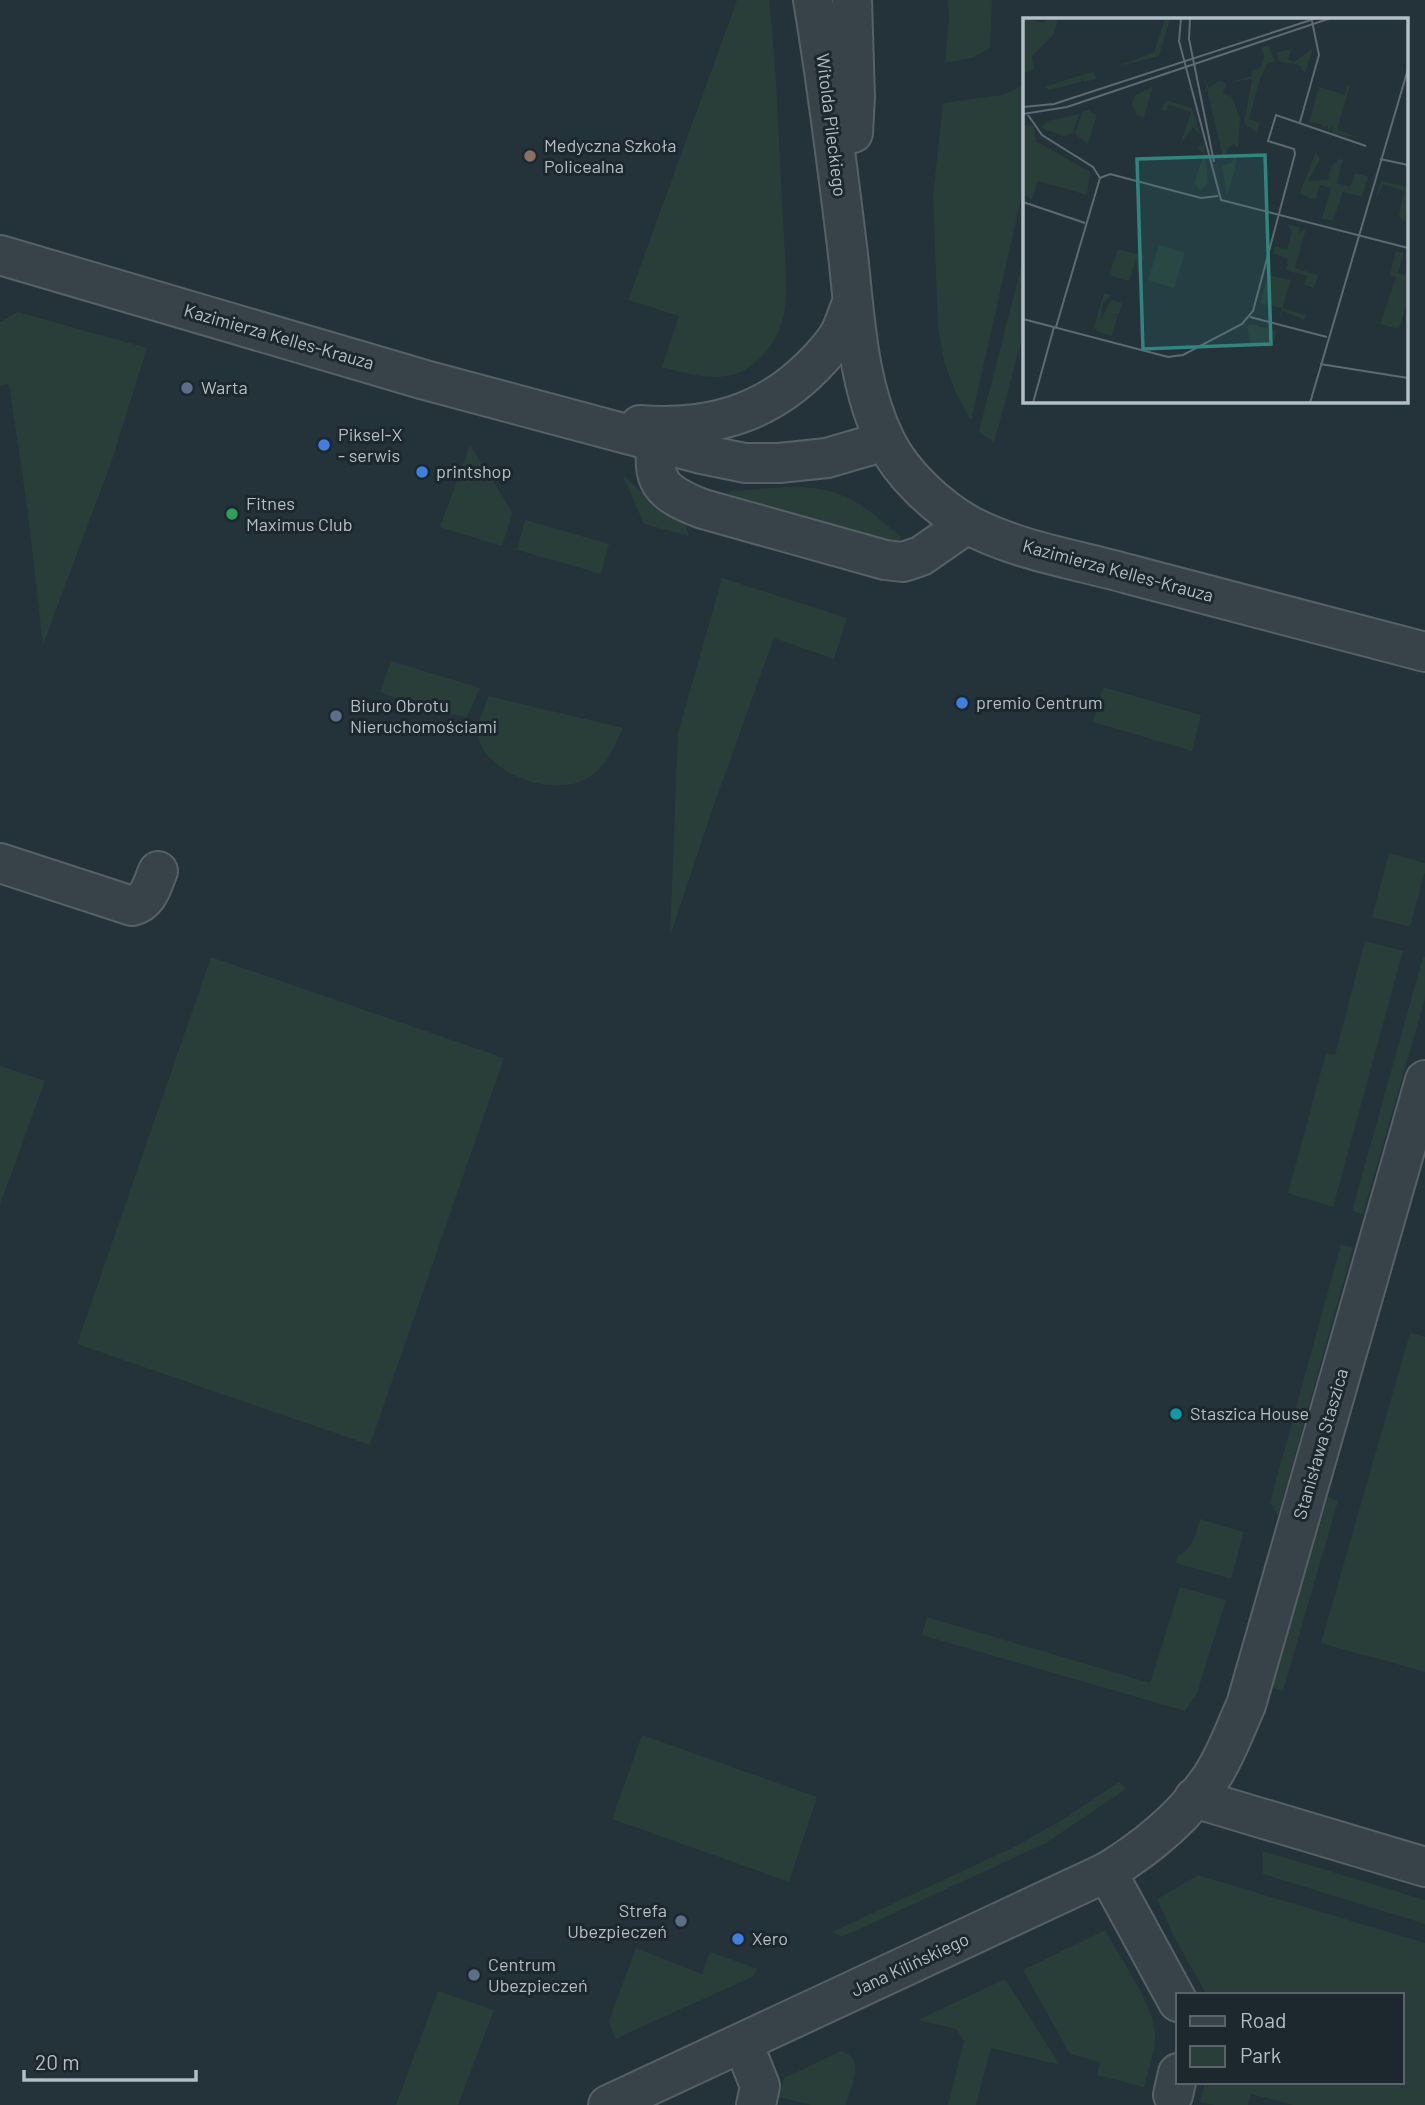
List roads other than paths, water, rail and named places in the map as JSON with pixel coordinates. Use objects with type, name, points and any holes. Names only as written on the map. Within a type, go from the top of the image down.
[{"type":"street","name":"Witolda Pileckiego","points":[[813,0],[828,86],[860,360],[870,400],[885,441]]},
{"type":"street","name":"Witolda Pileckiego","points":[[848,251],[855,97],[852,0]]},
{"type":"street","name":"Kazimierza Kelles-Krauza","points":[[0,255],[270,336],[558,417],[659,435],[745,463],[827,458],[885,441],[920,488],[967,524],[1038,552],[1425,652]]},
{"type":"street","name":"Kazimierza Kelles-Krauza","points":[[659,435],[689,425],[724,420],[752,410],[782,393],[825,353],[840,333],[852,303]]},
{"type":"street","points":[[659,435],[655,462],[657,477],[684,502],[703,509],[885,560],[903,562],[921,556],[967,524]]},
{"type":"street","points":[[0,863],[132,906],[145,900],[158,871]]},
{"type":"street","name":"Stanisława Staszica","points":[[1194,1798],[1211,1778],[1223,1757],[1246,1705],[1425,1080]]},
{"type":"street","points":[[1194,1798],[1425,1867]]},
{"type":"street","name":"Jana Kilińskiego","points":[[608,2105],[1107,1872],[1136,1854],[1163,1832],[1194,1798]]},
{"type":"street","points":[[1107,1872],[1176,1998]]},
{"type":"street","points":[[743,2043],[760,2086],[756,2105]]},
{"type":"place","name":"Medyczna Szkoła Policealna","points":[[530,156]]},
{"type":"place","name":"Warta","points":[[187,388]]},
{"type":"place","name":"Piksel-X - serwis","points":[[324,445]]},
{"type":"place","name":"printshop","points":[[422,472]]},
{"type":"place","name":"Fitnes Maximus Club","points":[[232,514]]},
{"type":"place","name":"premio Centrum","points":[[962,703]]},
{"type":"place","name":"Biuro Obrotu Nieruchomościami","points":[[336,716]]},
{"type":"place","name":"Staszica House","points":[[1176,1414]]},
{"type":"place","name":"Strefa Ubezpieczeń","points":[[681,1921]]},
{"type":"place","name":"Xero","points":[[738,1939]]},
{"type":"place","name":"Centrum Ubezpieczeń","points":[[474,1975]]}]
